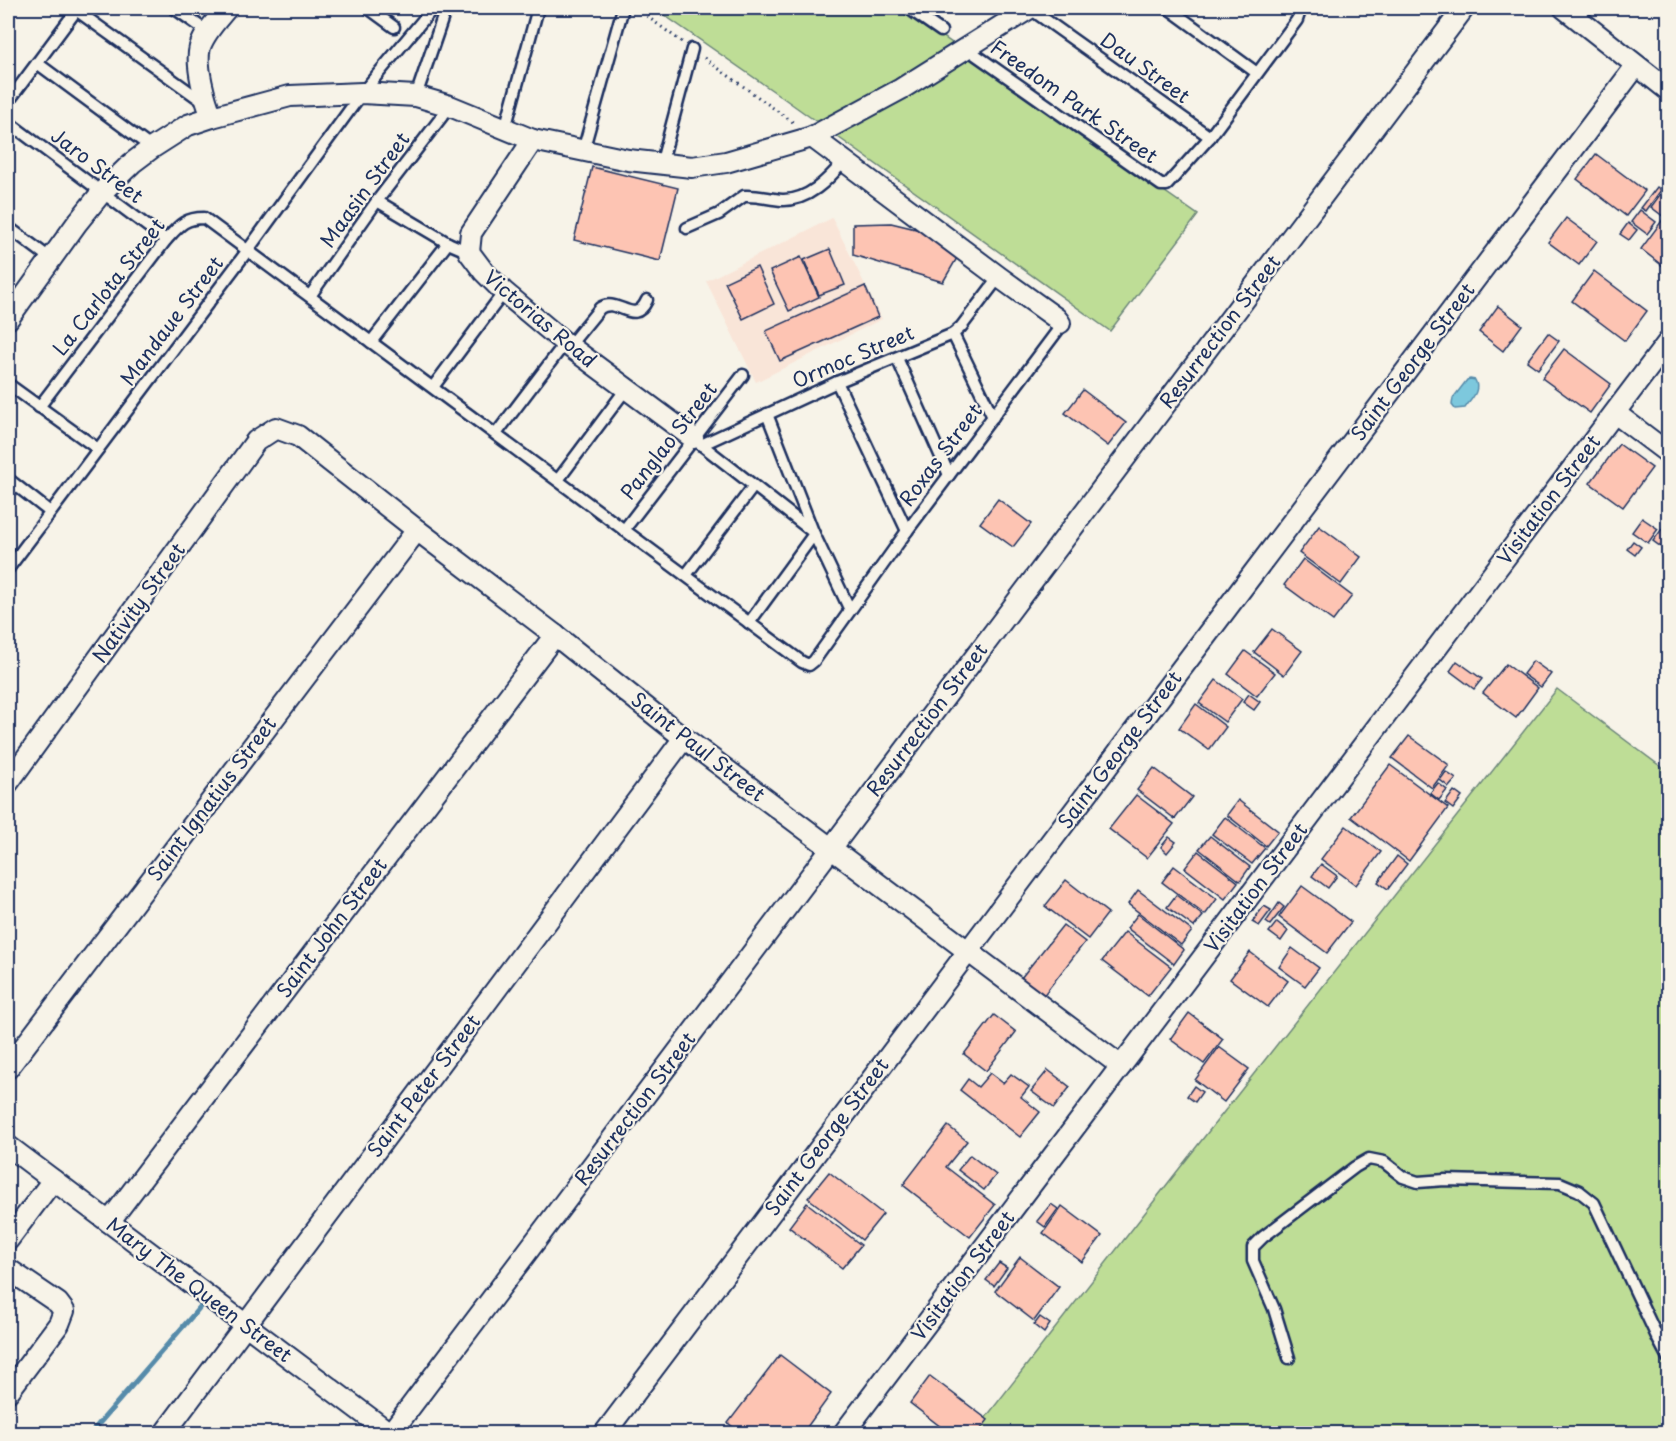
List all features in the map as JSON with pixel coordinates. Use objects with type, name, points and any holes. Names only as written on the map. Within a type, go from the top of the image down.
[{"type":"street","points":[[209,111],[199,65],[200,48],[227,8]]},
{"type":"street","points":[[8,319],[102,192],[132,163],[209,111],[290,96],[362,93],[416,96],[450,106],[533,140],[583,151],[661,165],[692,166],[726,162],[812,136],[901,89],[1030,8]]},
{"type":"street","name":"Resurrection Street","points":[[391,1433],[1464,8]]},
{"type":"street","points":[[1564,8],[1668,90]]},
{"type":"street","name":"Saint George Street","points":[[604,1434],[1636,66]]},
{"type":"street","points":[[812,136],[1060,322]]},
{"type":"street","name":"Victorias Road","points":[[533,140],[471,233],[469,252],[484,272],[504,292],[567,345],[697,442]]},
{"type":"street","name":"Visitation Street","points":[[843,1434],[1668,342]]},
{"type":"street","points":[[1615,413],[1668,453]]},
{"type":"street","name":"Saint Paul Street","points":[[276,428],[298,436],[684,738],[1121,1066]]},
{"type":"street","name":"Nativity Street","points":[[8,783],[256,441],[276,428]]},
{"type":"street","name":"Saint Ignatius Street","points":[[8,1068],[417,530]]},
{"type":"street","name":"Saint John Street","points":[[109,1222],[555,635]]},
{"type":"street","name":"Saint Peter Street","points":[[164,1434],[684,738]]},
{"type":"street","name":"Mary The Queen Street","points":[[8,1146],[391,1433]]},
{"type":"street","points":[[8,1240],[53,1179]]},
{"type":"street","points":[[8,1269],[58,1303],[64,1311],[59,1324],[8,1392]]},
{"type":"lane","points":[[174,8],[208,33]]},
{"type":"lane","points":[[368,8],[394,27]]},
{"type":"lane","name":"Mandaue Street","points":[[8,569],[248,250],[362,93],[433,8]]},
{"type":"lane","points":[[416,96],[446,8]]},
{"type":"lane","points":[[505,129],[538,8]]},
{"type":"lane","points":[[583,151],[623,8]]},
{"type":"lane","points":[[908,8],[941,31]]},
{"type":"lane","name":"Dau Street","points":[[1030,8],[1210,137]]},
{"type":"lane","points":[[1168,8],[1257,73]]},
{"type":"lane","points":[[1210,137],[1297,20],[1299,14],[1294,8]]},
{"type":"lane","points":[[8,102],[77,9],[209,111]]},
{"type":"lane","name":"Freedom Park Street","points":[[966,48],[1161,185],[1167,185],[1210,137]]},
{"type":"lane","points":[[661,165],[692,49]]},
{"type":"lane","points":[[37,63],[152,148]]},
{"type":"lane","name":"Maasin Street","points":[[310,296],[377,201],[450,106]]},
{"type":"lane","name":"Jaro Street","points":[[8,122],[166,240]]},
{"type":"lane","points":[[687,228],[708,220],[744,196],[782,200],[805,195],[820,187],[844,161]]},
{"type":"lane","points":[[377,201],[448,243],[469,252]]},
{"type":"lane","name":"La Carlota Street","points":[[39,407],[180,224],[191,218],[204,218],[248,250]]},
{"type":"lane","points":[[8,227],[51,259]]},
{"type":"lane","points":[[371,342],[448,243]]},
{"type":"lane","points":[[248,250],[749,623],[814,534]]},
{"type":"lane","name":"Ormoc Street","points":[[697,442],[953,334],[999,278]]},
{"type":"lane","points":[[433,387],[504,292]]},
{"type":"lane","points":[[496,435],[567,345],[600,308],[611,304],[629,312],[638,312],[643,308],[646,300]]},
{"type":"lane","name":"Roxas Street","points":[[749,623],[802,662],[809,665],[814,661],[907,531],[1058,330],[1060,322]]},
{"type":"lane","points":[[953,334],[993,417]]},
{"type":"lane","points":[[897,357],[949,475]]},
{"type":"lane","name":"Panglao Street","points":[[624,530],[697,442],[743,375]]},
{"type":"lane","points":[[837,382],[907,531]]},
{"type":"lane","points":[[8,384],[99,449]]},
{"type":"lane","points":[[558,480],[626,389]]},
{"type":"lane","points":[[767,414],[814,534],[850,610]]},
{"type":"lane","points":[[697,442],[814,534]]},
{"type":"lane","points":[[8,479],[50,512]]},
{"type":"lane","points":[[686,575],[753,487]]},
{"type":"lane","points":[[1288,1358],[1274,1309],[1252,1261],[1253,1246],[1355,1167],[1370,1160],[1384,1162],[1403,1177],[1418,1182],[1445,1180],[1560,1183],[1579,1191],[1594,1203],[1668,1358]]},
{"type":"path","points":[[635,8],[812,136]]},
{"type":"shaded area","points":[[832,218],[882,319],[756,382],[706,281]]},
{"type":"green space","points":[[654,8],[902,8],[1198,215],[1110,331]]},
{"type":"green space","points":[[1557,689],[1668,772],[1668,1433],[973,1434],[1179,1169]]},
{"type":"water","points":[[1470,379],[1475,380],[1477,384],[1475,395],[1465,408],[1455,409],[1452,405],[1453,398]]},
{"type":"building","points":[[1596,154],[1645,191],[1626,216],[1577,179]]},
{"type":"building","points":[[592,167],[678,188],[660,261],[574,240]]},
{"type":"building","points":[[1668,184],[1668,220],[1651,207]]},
{"type":"building","points":[[1657,187],[1661,190],[1646,211],[1641,208]]},
{"type":"building","points":[[1640,210],[1656,222],[1647,234],[1631,222]]},
{"type":"building","points":[[1566,218],[1597,241],[1579,265],[1548,242]]},
{"type":"building","points":[[1664,218],[1668,221],[1668,270],[1641,249]]},
{"type":"building","points":[[891,223],[924,231],[957,258],[943,282],[853,255],[853,224]]},
{"type":"building","points":[[1628,223],[1637,230],[1629,240],[1620,234]]},
{"type":"building","points":[[830,249],[845,285],[819,295],[804,260]]},
{"type":"building","points":[[801,257],[819,297],[789,311],[770,271]]},
{"type":"building","points":[[757,267],[774,304],[743,319],[725,282]]},
{"type":"building","points":[[1594,271],[1647,311],[1625,341],[1572,301]]},
{"type":"building","points":[[865,286],[878,317],[780,361],[766,331]]},
{"type":"building","points":[[1498,306],[1522,325],[1503,351],[1479,332]]},
{"type":"building","points":[[1548,333],[1559,341],[1538,369],[1527,361]]},
{"type":"building","points":[[1564,349],[1611,384],[1590,413],[1542,378]]},
{"type":"building","points":[[1083,390],[1126,423],[1108,446],[1065,413]]},
{"type":"building","points":[[1619,444],[1652,468],[1623,507],[1590,483]]},
{"type":"building","points":[[998,499],[1031,524],[1013,547],[980,523]]},
{"type":"building","points":[[1642,518],[1658,529],[1648,543],[1632,532]]},
{"type":"building","points":[[1668,521],[1668,552],[1653,541]]},
{"type":"building","points":[[1319,526],[1361,557],[1341,584],[1299,553]]},
{"type":"building","points":[[1633,541],[1641,547],[1635,555],[1627,549]]},
{"type":"building","points":[[1303,559],[1352,596],[1333,621],[1284,585]]},
{"type":"building","points":[[1272,629],[1302,651],[1284,675],[1254,652]]},
{"type":"building","points":[[1245,651],[1275,673],[1257,696],[1228,674]]},
{"type":"building","points":[[1457,661],[1482,679],[1474,689],[1450,671]]},
{"type":"building","points":[[1533,661],[1551,674],[1541,687],[1523,674]]},
{"type":"building","points":[[1506,664],[1538,688],[1516,718],[1483,693]]},
{"type":"building","points":[[1216,680],[1242,699],[1225,722],[1199,703]]},
{"type":"building","points":[[1249,694],[1260,702],[1254,710],[1243,702]]},
{"type":"building","points":[[1196,704],[1226,727],[1209,750],[1179,728]]},
{"type":"building","points":[[1409,736],[1449,765],[1432,788],[1392,758]]},
{"type":"building","points":[[1390,765],[1448,808],[1409,861],[1351,817]]},
{"type":"building","points":[[1154,768],[1192,797],[1175,819],[1137,790]]},
{"type":"building","points":[[1446,772],[1456,779],[1449,787],[1440,780]]},
{"type":"building","points":[[1438,783],[1447,790],[1439,800],[1430,793]]},
{"type":"building","points":[[1454,791],[1462,797],[1453,809],[1445,803]]},
{"type":"building","points":[[1136,795],[1174,824],[1147,858],[1109,829]]},
{"type":"building","points":[[1238,800],[1278,831],[1266,846],[1227,815]]},
{"type":"building","points":[[1225,817],[1265,848],[1252,864],[1212,834]]},
{"type":"building","points":[[1346,826],[1381,852],[1356,885],[1321,859]]},
{"type":"building","points":[[1210,836],[1250,867],[1240,881],[1199,849]]},
{"type":"building","points":[[1169,837],[1176,842],[1167,853],[1161,847]]},
{"type":"building","points":[[1198,851],[1238,882],[1225,899],[1185,868]]},
{"type":"building","points":[[1397,856],[1407,864],[1388,889],[1378,882]]},
{"type":"building","points":[[1321,864],[1337,876],[1328,888],[1312,876]]},
{"type":"building","points":[[1174,866],[1217,899],[1205,915],[1162,882]]},
{"type":"building","points":[[1066,880],[1108,913],[1088,939],[1045,906]]},
{"type":"building","points":[[1302,886],[1351,922],[1327,953],[1279,917]]},
{"type":"building","points":[[1138,890],[1192,931],[1181,945],[1128,904]]},
{"type":"building","points":[[1176,895],[1203,916],[1194,927],[1167,907]]},
{"type":"building","points":[[1279,903],[1284,907],[1270,925],[1266,922]]},
{"type":"building","points":[[1264,906],[1271,910],[1259,926],[1252,922]]},
{"type":"building","points":[[1138,914],[1184,950],[1174,964],[1127,928]]},
{"type":"building","points":[[1277,922],[1288,931],[1281,941],[1269,932]]},
{"type":"building","points":[[1063,925],[1085,942],[1043,996],[1021,978]]},
{"type":"building","points":[[1125,932],[1171,967],[1148,996],[1102,961]]},
{"type":"building","points":[[1292,948],[1319,968],[1305,986],[1279,967]]},
{"type":"building","points":[[1250,952],[1288,981],[1268,1007],[1230,979]]},
{"type":"building","points":[[1189,1013],[1223,1039],[1204,1064],[1170,1039]]},
{"type":"building","points":[[994,1015],[1016,1032],[986,1071],[964,1054]]},
{"type":"building","points":[[1219,1047],[1249,1069],[1224,1102],[1195,1080]]},
{"type":"building","points":[[1048,1070],[1070,1087],[1054,1108],[1031,1091]]},
{"type":"building","points":[[990,1073],[1003,1083],[1011,1074],[1029,1087],[1021,1097],[1040,1112],[1020,1137],[960,1090],[968,1079],[978,1087]]},
{"type":"building","points":[[1194,1086],[1202,1092],[1195,1102],[1187,1096]]},
{"type":"building","points":[[948,1126],[967,1141],[946,1167],[995,1205],[970,1237],[903,1185]]},
{"type":"building","points":[[970,1155],[996,1175],[984,1190],[958,1170]]},
{"type":"building","points":[[829,1172],[883,1214],[862,1240],[808,1198]]},
{"type":"building","points":[[807,1203],[861,1245],[842,1268],[789,1227]]},
{"type":"building","points":[[1051,1204],[1058,1209],[1045,1227],[1037,1221]]},
{"type":"building","points":[[1062,1206],[1102,1236],[1082,1262],[1043,1233]]},
{"type":"building","points":[[1020,1257],[1059,1287],[1034,1321],[995,1291]]},
{"type":"building","points":[[999,1263],[1007,1268],[994,1286],[986,1280]]},
{"type":"building","points":[[1040,1317],[1050,1324],[1044,1333],[1034,1325]]},
{"type":"building","points":[[780,1355],[831,1394],[802,1434],[742,1434],[728,1423]]},
{"type":"building","points":[[930,1376],[988,1420],[977,1434],[950,1434],[910,1403]]},
{"type":"waterway","points":[[90,1434],[200,1307]]}]
